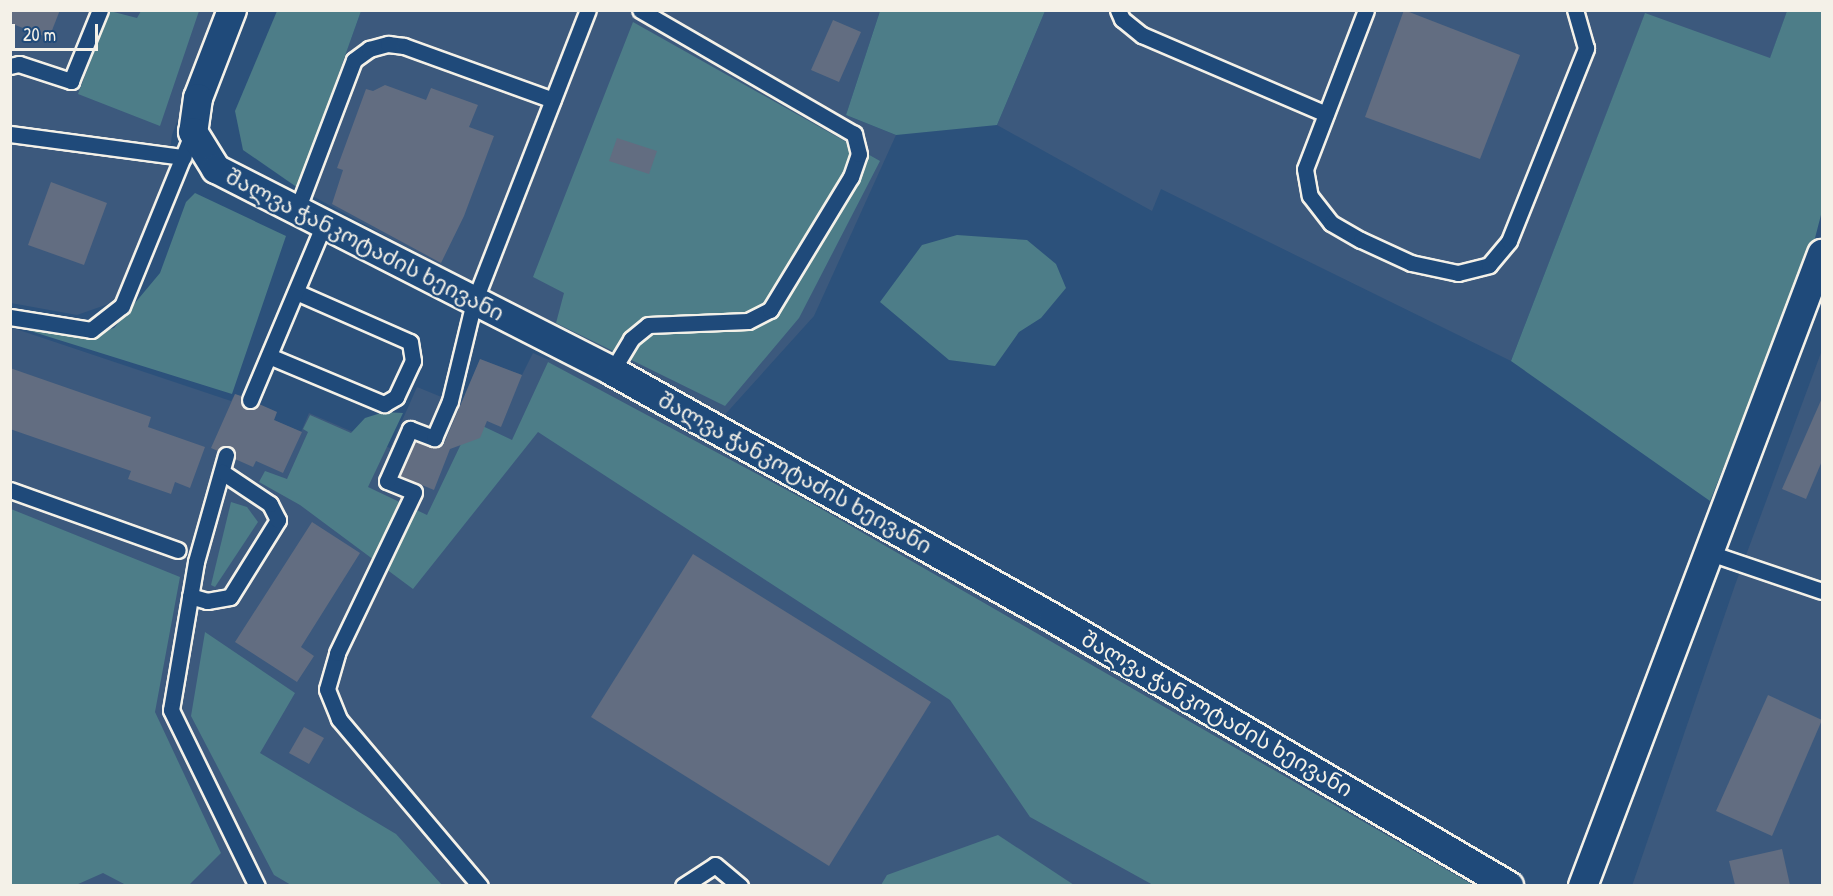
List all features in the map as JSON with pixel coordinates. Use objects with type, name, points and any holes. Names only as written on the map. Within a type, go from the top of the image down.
[{"type":"street","points":[[188,144],[198,98],[232,10]]},
{"type":"street","name":"შალვა ჭანკოტაძის ხეივანი","points":[[188,144],[216,169],[612,371],[1063,624],[1509,885]]},
{"type":"street","points":[[1583,885],[1707,552],[1822,254]]},
{"type":"lane","points":[[10,66],[19,64],[70,81],[100,10]]},
{"type":"lane","points":[[480,885],[339,719],[327,689],[337,653],[414,492],[387,481],[410,429],[434,438],[450,401],[474,302],[588,10]]},
{"type":"lane","points":[[612,371],[631,339],[648,325],[748,321],[770,310],[851,177],[859,154],[854,134],[640,10]]},
{"type":"lane","points":[[1118,10],[1122,19],[1142,35],[1326,114]]},
{"type":"lane","points":[[1366,10],[1305,169],[1310,196],[1331,223],[1411,263],[1458,273],[1489,265],[1509,241],[1586,48],[1575,10]]},
{"type":"lane","points":[[297,210],[354,60],[369,49],[388,44],[404,46],[553,100]]},
{"type":"lane","points":[[10,134],[188,144],[122,306],[91,330],[10,317]]},
{"type":"lane","points":[[250,400],[324,224]]},
{"type":"lane","points":[[269,356],[384,404],[396,397],[413,361],[410,342],[296,292]]},
{"type":"lane","points":[[226,454],[196,562],[171,710],[258,885]]},
{"type":"lane","points":[[190,596],[207,601],[230,597],[278,520],[270,504],[222,472]]},
{"type":"lane","points":[[10,490],[178,550]]},
{"type":"lane","points":[[1707,552],[1822,591]]},
{"type":"lane","points":[[683,885],[715,865],[740,885]]},
{"type":"shaded area","points":[[10,11],[218,11],[172,135],[166,182],[117,301],[77,315],[11,303]]},
{"type":"shaded area","points":[[361,11],[880,11],[846,115],[896,135],[814,316],[721,419],[298,188]]},
{"type":"shaded area","points":[[1045,11],[1787,11],[1770,59],[1645,14],[1511,361],[1161,189],[1152,211],[997,125]]},
{"type":"shaded area","points":[[10,327],[231,401],[235,394],[277,412],[274,420],[301,432],[309,413],[390,448],[417,387],[461,405],[480,359],[522,375],[533,353],[549,360],[556,351],[1401,828],[1484,885],[11,885]]},
{"type":"shaded area","points":[[1822,350],[1822,885],[1632,886],[1735,585]]},
{"type":"green space","points":[[880,10],[1045,11],[997,125],[896,135],[846,115]]},
{"type":"green space","points":[[110,11],[137,18],[141,11],[199,11],[160,126],[78,94]]},
{"type":"green space","points":[[277,11],[361,11],[298,188],[243,150],[235,111]]},
{"type":"green space","points":[[1787,11],[1822,11],[1822,211],[1814,242],[1710,501],[1511,361],[1645,13],[1770,58]]},
{"type":"green space","points":[[633,22],[880,161],[799,318],[725,406],[556,323],[564,293],[533,277]]},
{"type":"green space","points":[[195,193],[286,236],[232,394],[11,325],[90,334],[114,328],[160,273],[186,202]]},
{"type":"green space","points":[[957,235],[1027,240],[1056,264],[1066,288],[1041,318],[1019,332],[995,366],[949,360],[880,302],[922,245]]},
{"type":"green space","points":[[548,362],[811,503],[1473,885],[1153,885],[1030,817],[950,700],[538,432],[413,589],[300,505],[259,482],[265,471],[287,479],[308,432],[303,429],[310,415],[351,433],[365,418],[384,412],[403,413],[368,487],[427,515],[472,421],[512,440]]},
{"type":"green space","points":[[231,502],[247,507],[258,522],[215,587],[211,585]]},
{"type":"green space","points":[[11,509],[180,577],[155,712],[221,853],[189,885],[126,885],[103,873],[76,885],[11,885]]},
{"type":"green space","points":[[205,632],[295,693],[260,753],[396,834],[442,885],[291,885],[274,875],[191,716]]},
{"type":"green space","points":[[998,835],[1074,885],[881,885],[887,875]]},
{"type":"building","points":[[10,10],[60,10],[49,38],[10,23]]},
{"type":"building","points":[[1404,10],[1520,55],[1480,159],[1365,117]]},
{"type":"building","points":[[833,20],[861,32],[839,82],[811,70]]},
{"type":"building","points":[[385,85],[426,100],[431,88],[478,105],[469,127],[494,136],[464,216],[441,263],[332,204],[343,170],[337,168],[366,89],[373,91]]},
{"type":"building","points":[[617,138],[657,151],[649,174],[609,161]]},
{"type":"building","points":[[51,182],[107,203],[84,265],[28,245]]},
{"type":"building","points":[[480,359],[522,375],[501,427],[487,421],[480,438],[450,449],[434,490],[400,476],[415,441],[431,447],[443,446]]},
{"type":"building","points":[[10,368],[151,417],[148,427],[205,447],[190,488],[175,482],[171,494],[128,479],[131,471],[10,429]]},
{"type":"building","points":[[235,394],[241,396],[246,409],[259,404],[277,412],[274,420],[302,432],[283,473],[256,461],[253,467],[235,459],[229,446],[218,451],[211,448]]},
{"type":"building","points":[[1822,398],[1822,461],[1806,499],[1782,489]]},
{"type":"building","points":[[312,522],[360,553],[301,647],[314,656],[297,682],[235,642]]},
{"type":"building","points":[[693,554],[931,702],[829,866],[591,717]]},
{"type":"building","points":[[1768,695],[1822,720],[1772,836],[1716,811]]},
{"type":"building","points":[[304,727],[324,738],[309,764],[289,753]]},
{"type":"building","points":[[1782,849],[1790,885],[1735,885],[1729,861]]}]
